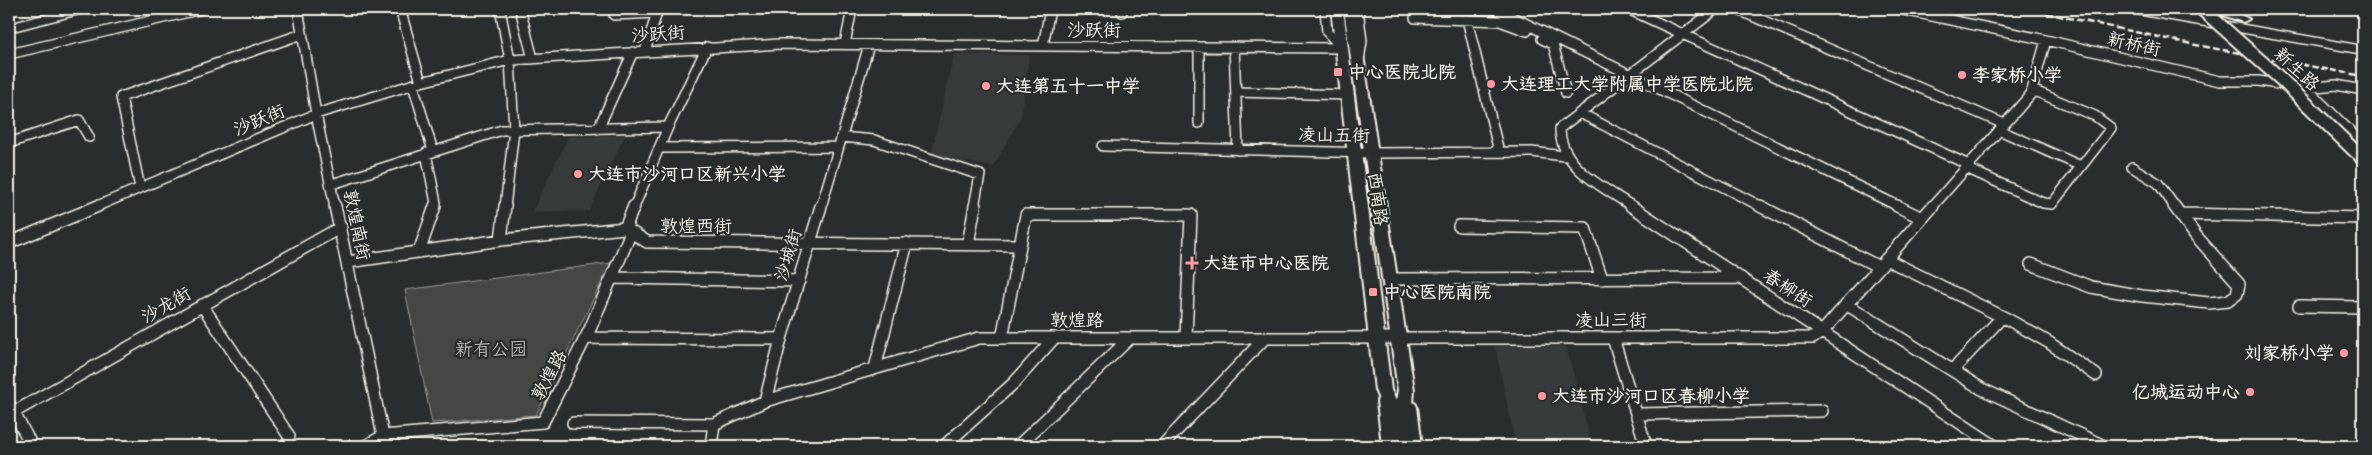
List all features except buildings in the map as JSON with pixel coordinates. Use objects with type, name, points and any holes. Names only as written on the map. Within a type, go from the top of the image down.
[{"type":"highway","points":[[9,20],[51,9]]},
{"type":"highway","points":[[9,28],[82,9]]},
{"type":"highway","points":[[2131,9],[2202,12],[2363,40]]},
{"type":"highway","points":[[2202,12],[2363,50]]},
{"type":"main road","name":"西南路","points":[[1337,9],[1384,390],[1403,443]]},
{"type":"main road","name":"西南路","points":[[1350,9],[1406,390],[1403,443]]},
{"type":"main road","name":"新生路","points":[[2202,12],[2282,80],[2361,152]]},
{"type":"street","points":[[9,54],[202,9]]},
{"type":"street","name":"敦煌南街","points":[[298,9],[316,114],[386,441]]},
{"type":"street","points":[[400,9],[430,152],[436,203],[419,252]]},
{"type":"street","points":[[500,9],[510,60],[514,130],[501,240]]},
{"type":"street","points":[[520,9],[533,59]]},
{"type":"street","points":[[845,44],[852,9]]},
{"type":"street","points":[[1043,46],[1050,9]]},
{"type":"street","points":[[1325,9],[1327,32],[1342,48]]},
{"type":"street","points":[[1358,9],[1362,41],[1358,64]]},
{"type":"street","points":[[1496,9],[1922,218]]},
{"type":"street","points":[[1628,9],[2043,203],[2052,204],[2111,128],[2095,116],[2032,90]]},
{"type":"street","points":[[1564,156],[1558,142],[1560,128],[1716,9]]},
{"type":"street","points":[[1736,9],[2002,127],[2081,166]]},
{"type":"street","name":"新桥街","points":[[1898,9],[2046,40],[2220,81],[2258,81],[2306,88],[2336,85],[2363,90]]},
{"type":"street","points":[[614,15],[656,13],[657,17],[645,51]]},
{"type":"street","points":[[1415,18],[1500,21],[1552,44],[1566,93]]},
{"type":"street","points":[[1467,19],[1499,152]]},
{"type":"street","points":[[140,188],[121,97],[302,34]]},
{"type":"street","points":[[1822,332],[2002,127],[2032,90],[2046,40]]},
{"type":"street","name":"沙跃街","points":[[9,243],[316,114],[417,84],[510,60],[707,47],[845,44],[1342,48]]},
{"type":"street","name":"沙城街","points":[[765,401],[781,339],[869,45]]},
{"type":"street","name":"敦煌路","points":[[365,446],[386,441],[543,422],[588,338],[615,278],[628,230],[659,148],[707,47]]},
{"type":"street","points":[[1199,123],[1200,47]]},
{"type":"street","points":[[1234,47],[1238,150]]},
{"type":"street","points":[[598,129],[633,52]]},
{"type":"street","points":[[2280,84],[2363,167]]},
{"type":"street","points":[[2306,88],[2361,152]]},
{"type":"street","points":[[1236,92],[1348,95]]},
{"type":"street","points":[[1580,113],[1882,263],[2002,317],[2048,342],[2096,375]]},
{"type":"street","points":[[9,143],[79,120],[90,137]]},
{"type":"street","points":[[332,184],[502,130],[668,127]]},
{"type":"street","points":[[659,148],[874,140],[980,175],[968,244]]},
{"type":"street","name":"凌山五街","points":[[1103,146],[1371,153],[1532,152],[1564,156]]},
{"type":"street","name":"春柳街","points":[[1564,156],[1600,185],[1995,446]]},
{"type":"street","points":[[2031,264],[2091,287],[2119,292],[2209,303],[2228,301],[2237,294],[2239,284],[2196,236],[2158,183],[2132,167]]},
{"type":"street","points":[[1002,338],[1026,214],[1191,215],[1186,338]]},
{"type":"street","points":[[2180,214],[2363,218]]},
{"type":"street","points":[[1459,226],[1585,228],[1602,278]]},
{"type":"street","name":"沙龙街","points":[[10,410],[341,227]]},
{"type":"street","name":"敦煌西街","points":[[348,262],[501,240],[628,230],[647,242],[1020,245]]},
{"type":"street","points":[[876,368],[907,243]]},
{"type":"street","points":[[615,278],[799,280]]},
{"type":"street","points":[[1390,279],[1741,278]]},
{"type":"street","points":[[1846,304],[1982,389],[2104,446]]},
{"type":"street","points":[[202,305],[289,436]]},
{"type":"street","points":[[2298,306],[2363,307]]},
{"type":"street","points":[[1953,370],[2002,317]]},
{"type":"street","name":"凌山三街","points":[[1398,337],[1812,338],[1822,332]]},
{"type":"street","name":"敦煌路","points":[[765,401],[979,338],[1398,337]]},
{"type":"street","points":[[588,338],[781,339]]},
{"type":"street","points":[[944,446],[1015,382],[1054,338]]},
{"type":"street","points":[[1018,446],[1130,338]]},
{"type":"street","points":[[1162,446],[1265,338]]},
{"type":"street","points":[[1613,338],[1646,446]]},
{"type":"street","points":[[573,423],[714,424],[765,401]]},
{"type":"street","points":[[10,410],[32,446]]},
{"type":"street","points":[[1636,414],[1822,411]]},
{"type":"street","points":[[711,446],[714,424]]},
{"type":"shaded area","name":"大连第五十一中学","points":[[954,54],[1029,55],[1021,117],[993,167],[931,155]]},
{"type":"shaded area","name":"大连市沙河口区新兴小学","points":[[625,135],[589,211],[532,212],[568,137]]},
{"type":"shaded area","name":"大连市沙河口区春柳小学","points":[[1495,346],[1566,346],[1592,446],[1516,446]]},
{"type":"green space","name":"新有公园","points":[[611,263],[536,415],[432,423],[405,290]]},
{"type":"railway","points":[[2027,9],[2196,45],[2363,76]]},
{"type":"place","name":"中心医院北院","points":[[1338,72]]},
{"type":"place","name":"李家桥小学","points":[[1962,75]]},
{"type":"place","name":"大连理工大学附属中学医院北院","points":[[1491,84]]},
{"type":"place","name":"大连第五十一中学","points":[[986,86]]},
{"type":"place","name":"大连市沙河口区新兴小学","points":[[578,174]]},
{"type":"place","name":"大连市中心医院","points":[[1192,263]]},
{"type":"place","name":"中心医院南院","points":[[1373,292]]},
{"type":"place","name":"刘家桥小学","points":[[2344,353]]},
{"type":"place","name":"亿城运动中心","points":[[2250,392]]},
{"type":"place","name":"大连市沙河口区春柳小学","points":[[1542,396]]}]
